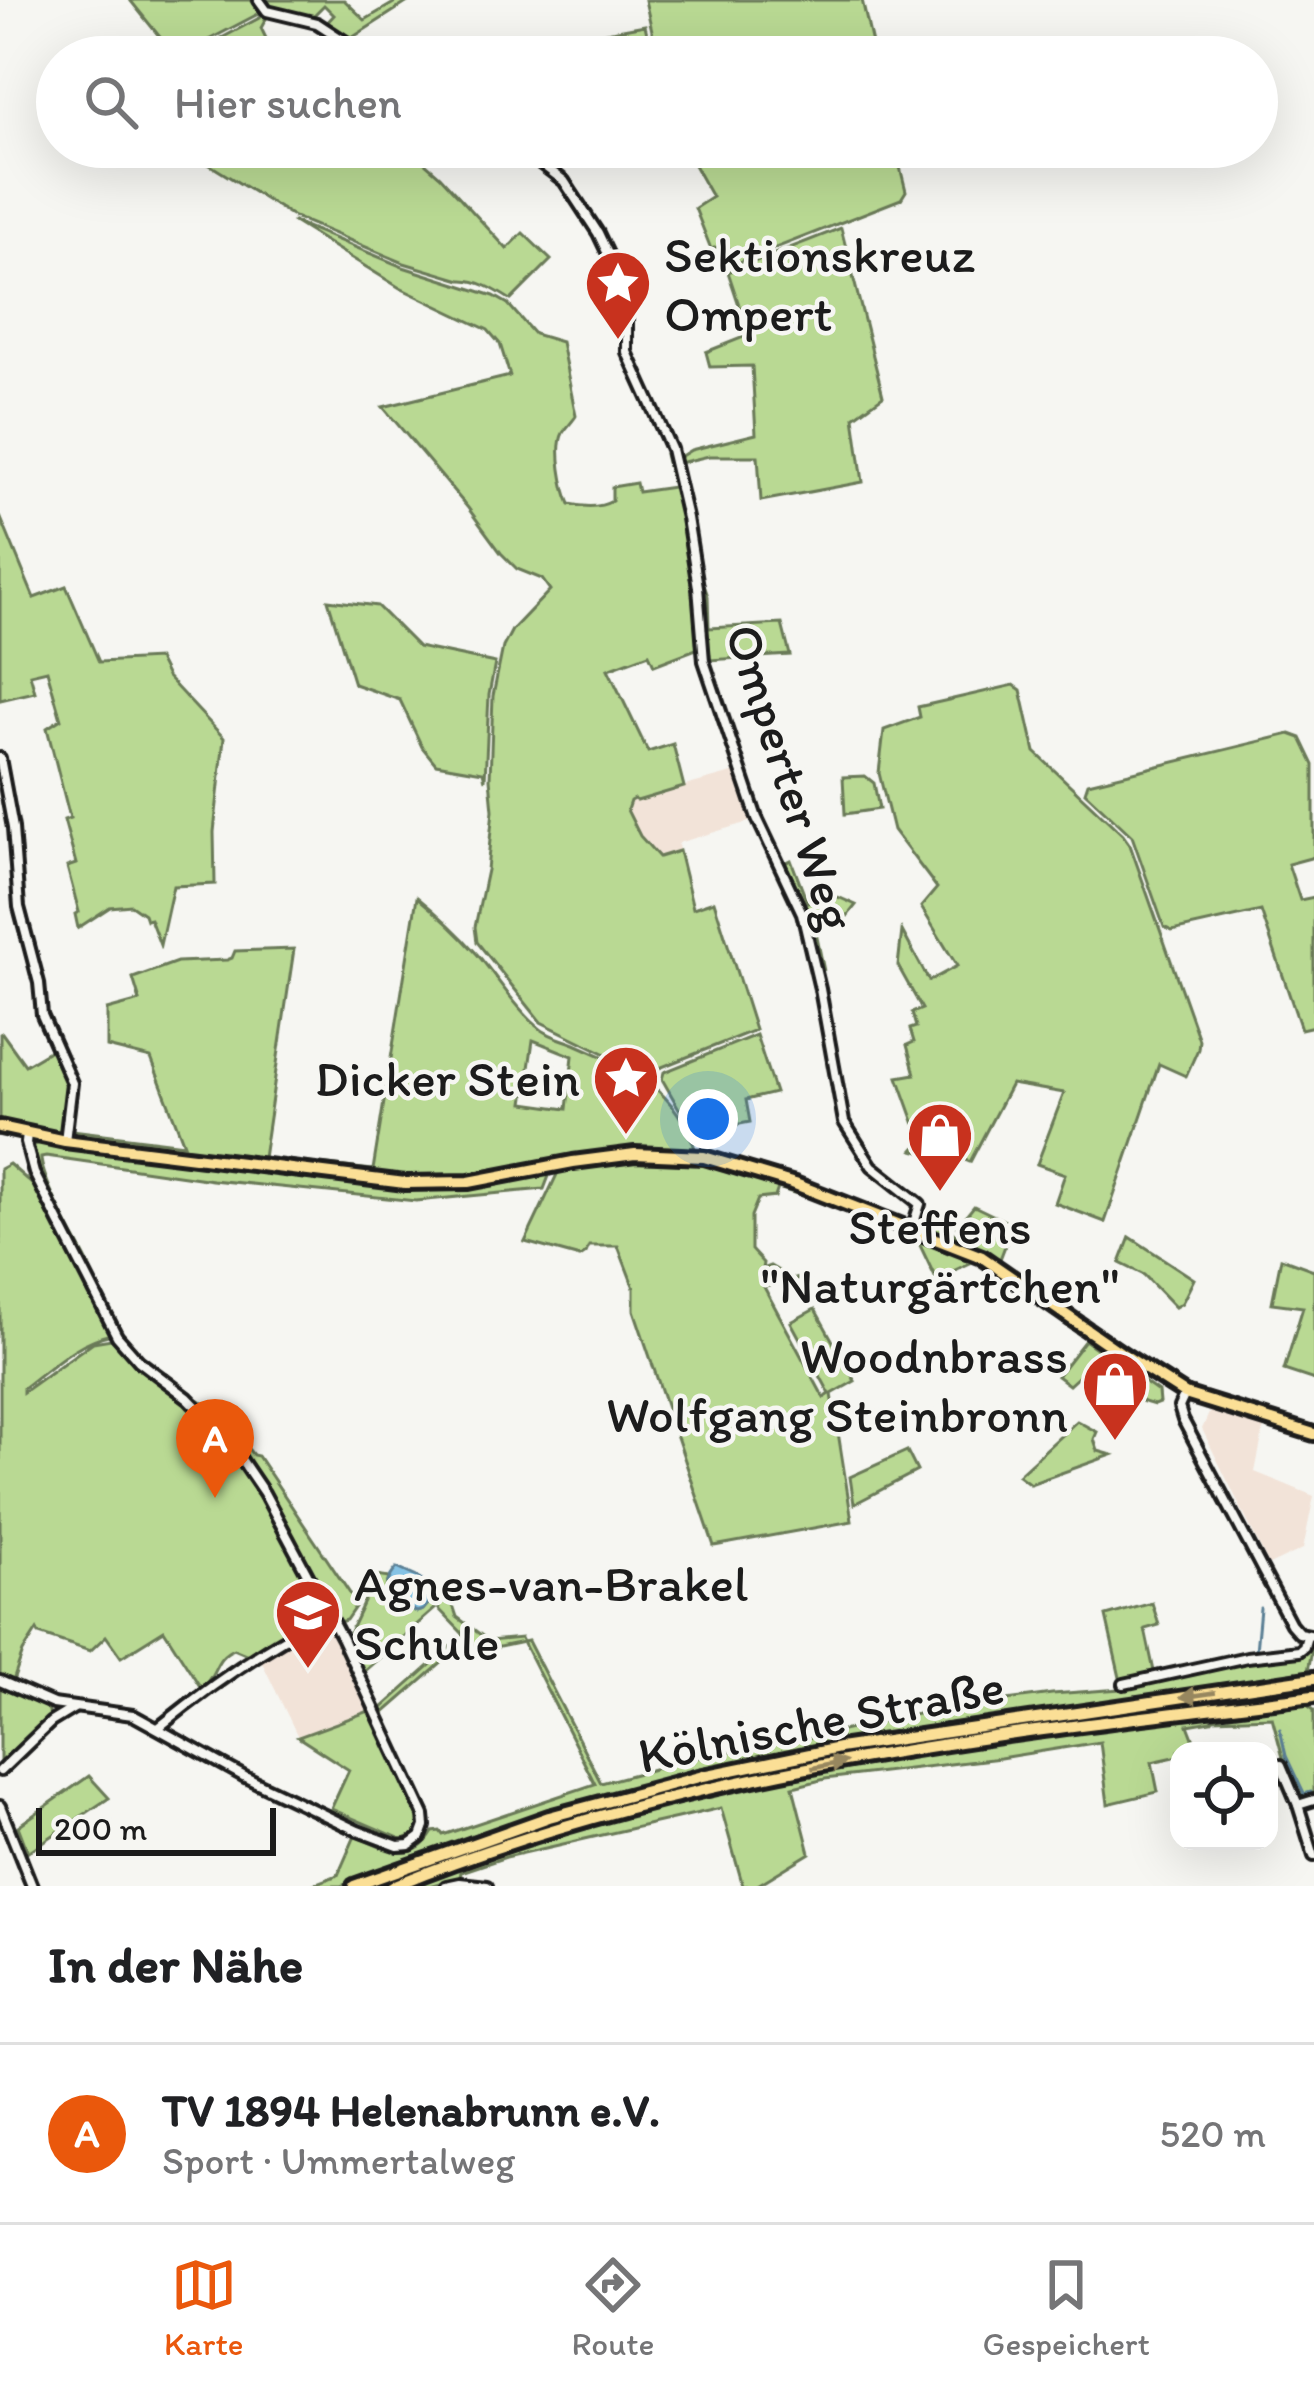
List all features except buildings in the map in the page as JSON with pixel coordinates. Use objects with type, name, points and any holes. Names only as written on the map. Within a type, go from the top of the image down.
[{"type":"main road","points":[[0,1127],[65,1141],[405,1183],[469,1182],[635,1154],[704,1157],[795,1184],[982,1257],[1185,1394],[1314,1434]]},
{"type":"main road","name":"Kölnische Straße","points":[[354,1886],[549,1816],[703,1776],[839,1748],[1314,1678]]},
{"type":"main road","name":"Kölnische Straße","points":[[393,1886],[564,1826],[721,1786],[921,1747],[1314,1696]]},
{"type":"street","points":[[259,0],[267,11],[316,23],[336,36]]},
{"type":"street","name":"Omperter Weg","points":[[547,168],[573,194],[608,252],[627,299],[628,352],[671,449],[687,518],[704,661],[757,818],[802,913],[844,1122],[872,1166],[920,1204],[912,1228]]},
{"type":"street","points":[[0,758],[13,828],[19,907],[39,983],[42,1015],[73,1084],[65,1141]]},
{"type":"street","points":[[0,1681],[52,1704],[133,1715],[245,1777],[358,1831],[404,1847],[421,1837],[425,1826],[342,1639],[264,1493],[226,1437],[117,1336],[34,1173],[27,1134]]},
{"type":"street","points":[[1124,1684],[1247,1657],[1299,1651],[1311,1636],[1295,1630],[1276,1599],[1183,1420],[1180,1407],[1185,1394]]},
{"type":"street","points":[[158,1728],[264,1648],[328,1615]]},
{"type":"street","points":[[0,1771],[51,1722],[74,1708]]},
{"type":"street","points":[[1278,1766],[1298,1805],[1314,1856]]},
{"type":"street","points":[[1298,1805],[1314,1800]]},
{"type":"street","points":[[0,1807],[32,1886]]},
{"type":"street","points":[[446,1886],[487,1886]]},
{"type":"shaded area","points":[[736,772],[752,821],[678,843],[679,851],[660,857],[640,836],[627,810],[630,801]]},
{"type":"shaded area","points":[[1210,1411],[1264,1427],[1255,1472],[1314,1496],[1303,1549],[1269,1565],[1202,1429]]},
{"type":"shaded area","name":"Agnes-van-Brakel Schule","points":[[326,1620],[369,1711],[298,1737],[259,1656]]},
{"type":"green space","points":[[130,0],[251,0],[260,13],[216,36],[159,36]]},
{"type":"green space","points":[[262,0],[344,0],[365,20],[399,0],[411,0],[355,36],[339,36],[324,26],[334,15],[324,5],[311,18],[267,6]]},
{"type":"green space","points":[[645,0],[862,0],[870,36],[653,36]]},
{"type":"green space","points":[[268,15],[261,28],[265,36],[226,36]]},
{"type":"green space","points":[[645,25],[647,36],[584,36]]},
{"type":"green space","points":[[215,168],[431,168],[507,249],[523,233],[551,260],[511,300],[481,284],[404,263],[294,217]]},
{"type":"green space","points":[[696,168],[900,168],[906,191],[901,199],[737,263],[727,244],[711,249],[695,208],[712,197]]},
{"type":"green space","points":[[292,221],[403,267],[494,296],[508,304],[534,334],[561,342],[576,416],[563,433],[560,448],[570,504],[607,503],[612,501],[612,487],[636,483],[638,492],[673,487],[667,453],[684,518],[699,648],[654,665],[649,654],[608,669],[648,752],[673,744],[684,787],[634,799],[627,810],[640,836],[659,857],[679,851],[693,908],[714,901],[755,1030],[652,1071],[641,1071],[541,1022],[477,942],[475,927],[493,810],[493,696],[503,647],[512,630],[550,590],[542,579],[517,569],[501,553],[383,407],[510,376],[500,344],[488,330],[400,288]]},
{"type":"green space","points":[[841,228],[883,396],[854,417],[863,482],[761,501],[758,456],[709,456],[679,463],[678,458],[691,450],[756,434],[752,366],[710,367],[706,352],[749,335],[728,272]]},
{"type":"green space","points":[[0,516],[34,598],[66,586],[99,662],[158,659],[167,677],[224,738],[214,832],[215,884],[173,886],[160,945],[150,919],[131,905],[110,907],[78,928],[75,914],[79,912],[67,867],[76,864],[64,820],[70,818],[47,728],[61,719],[47,670],[30,674],[35,692],[0,700]]},
{"type":"green space","points":[[704,585],[709,628],[782,624],[790,655],[709,660]]},
{"type":"green space","points":[[328,600],[377,606],[418,647],[495,663],[485,780],[483,772],[436,764],[422,747],[400,700],[354,684]]},
{"type":"green space","points":[[1014,685],[1021,690],[1035,752],[1130,845],[1199,1040],[1186,1076],[1159,1064],[1105,1222],[1055,1203],[1065,1174],[1037,1164],[1064,1093],[1011,1084],[970,1162],[937,1148],[932,1155],[913,1150],[921,1141],[898,1077],[915,1074],[907,1045],[914,1042],[912,1013],[922,1009],[898,966],[902,931],[929,981],[957,966],[921,907],[937,888],[893,830],[879,773],[884,730],[920,717],[918,707]]},
{"type":"green space","points":[[1290,734],[1301,738],[1314,765],[1314,857],[1288,864],[1300,900],[1314,897],[1314,1026],[1301,1029],[1261,911],[1172,931],[1164,927],[1132,836],[1085,792],[1088,783]]},
{"type":"green space","points":[[865,776],[874,783],[879,809],[845,814],[843,777]]},
{"type":"green space","points":[[791,860],[807,902],[838,897],[856,905],[845,919],[829,919],[829,925],[815,928],[824,971],[804,903],[785,863]]},
{"type":"green space","points":[[417,897],[470,947],[540,1029],[617,1063],[664,1096],[677,1111],[696,1151],[608,1152],[475,1176],[398,1178],[73,1135],[72,1130],[184,1144],[151,1058],[107,1047],[107,1010],[140,1001],[133,978],[177,962],[227,960],[235,951],[294,949],[263,1158],[373,1170]],"holes":[[[533,1040],[573,1056],[567,1109],[524,1103]]]},
{"type":"green space","points":[[2,1033],[25,1065],[54,1048],[69,1080],[59,1134],[0,1122]]},
{"type":"green space","points":[[756,1035],[775,1093],[746,1100],[750,1122],[693,1133],[662,1079],[664,1072]]},
{"type":"green space","points":[[39,1143],[425,1188],[475,1185],[544,1172],[549,1176],[544,1189],[416,1201],[41,1157],[53,1196],[90,1267],[33,1161],[32,1146]]},
{"type":"green space","points":[[618,1159],[712,1164],[808,1193],[807,1197],[778,1188],[775,1197],[758,1199],[751,1216],[751,1250],[763,1263],[762,1269],[770,1266],[792,1279],[805,1278],[764,1287],[824,1398],[830,1394],[791,1322],[815,1309],[855,1381],[832,1394],[852,1521],[714,1546],[634,1310],[634,1288],[618,1246],[589,1246],[580,1257],[525,1242],[560,1168]]},
{"type":"green space","points":[[9,1164],[40,1191],[112,1334],[87,1342],[65,1356],[23,1392],[93,1342],[111,1339],[216,1432],[275,1518],[311,1587],[292,1596],[294,1603],[285,1607],[294,1628],[248,1655],[234,1649],[227,1653],[201,1688],[164,1630],[121,1657],[106,1636],[90,1651],[37,1630],[13,1681],[0,1674],[0,1169]]},
{"type":"green space","points":[[974,1206],[1013,1225],[1000,1259],[932,1228],[933,1221],[938,1221],[970,1240],[957,1227]]},
{"type":"green space","points":[[1130,1237],[1194,1279],[1182,1303],[1175,1307],[1144,1275],[1120,1263]]},
{"type":"green space","points":[[917,1239],[965,1258],[970,1263],[936,1279]]},
{"type":"green space","points":[[1281,1258],[1314,1270],[1314,1380],[1284,1370],[1303,1307],[1272,1303]]},
{"type":"green space","points":[[1085,1340],[1158,1392],[1159,1403],[1100,1389],[1079,1376],[1069,1385],[1057,1376]]},
{"type":"green space","points":[[196,1399],[227,1422],[258,1456],[357,1604],[346,1620],[336,1620],[263,1485]]},
{"type":"green space","points":[[1077,1421],[1097,1432],[1098,1451],[1112,1455],[1030,1484],[1018,1475]]},
{"type":"green space","points":[[907,1451],[917,1471],[854,1504],[850,1477]]},
{"type":"green space","points":[[376,1576],[389,1578],[386,1588],[417,1612],[433,1598],[438,1605],[443,1594],[457,1617],[489,1641],[521,1638],[523,1642],[480,1651],[468,1640],[383,1714],[381,1709],[464,1635],[437,1607],[363,1672],[347,1638]]},
{"type":"green space","points":[[1152,1603],[1159,1625],[1145,1629],[1155,1676],[1121,1682],[1106,1616]]},
{"type":"green space","points":[[528,1641],[601,1783],[699,1757],[939,1709],[1121,1689],[1250,1659],[1294,1654],[1313,1645],[1308,1671],[844,1741],[707,1770],[564,1806],[341,1886],[309,1886],[338,1875],[355,1836],[387,1850],[407,1852],[416,1850],[433,1832],[443,1835],[595,1784],[523,1642]]},
{"type":"green space","points":[[0,1684],[47,1705],[50,1716],[0,1765]]},
{"type":"green space","points":[[1304,1685],[777,1767],[567,1821],[381,1886],[368,1886],[579,1814],[782,1763],[930,1737]]},
{"type":"green space","points":[[1304,1703],[1314,1710],[1314,1795],[1299,1796],[1272,1717],[1213,1719],[1188,1725],[1195,1742],[1170,1742],[1170,1758],[1152,1762],[1158,1792],[1108,1804],[1100,1742],[793,1787],[810,1853],[756,1886],[743,1886],[721,1808],[506,1857],[429,1886],[409,1886],[638,1812],[794,1777],[1084,1730]]},
{"type":"green space","points":[[369,1711],[421,1818],[415,1833],[406,1838],[331,1809],[349,1770],[298,1737]]},
{"type":"green space","points":[[89,1776],[109,1798],[28,1852],[18,1826]]},
{"type":"water","points":[[397,1568],[433,1591],[423,1610],[417,1612],[390,1595],[388,1583]]},
{"type":"waterway","points":[[1256,1651],[1260,1608]]},
{"type":"waterway","points":[[1280,1729],[1286,1756],[1304,1794],[1311,1792]]},
{"type":"place","name":"Sektionskreuz Ompert","points":[[618,342]]},
{"type":"place","name":"Dicker Stein","points":[[626,1137]]},
{"type":"place","name":"Steffens \"Naturgärtchen\"","points":[[940,1194]]},
{"type":"place","name":"Woodnbrass Wolfgang Steinbronn","points":[[1115,1443]]},
{"type":"place","name":"TV 1894 Helenabrunn e.V.","points":[[215,1498]]},
{"type":"place","name":"Agnes-van-Brakel Schule","points":[[308,1671]]}]
